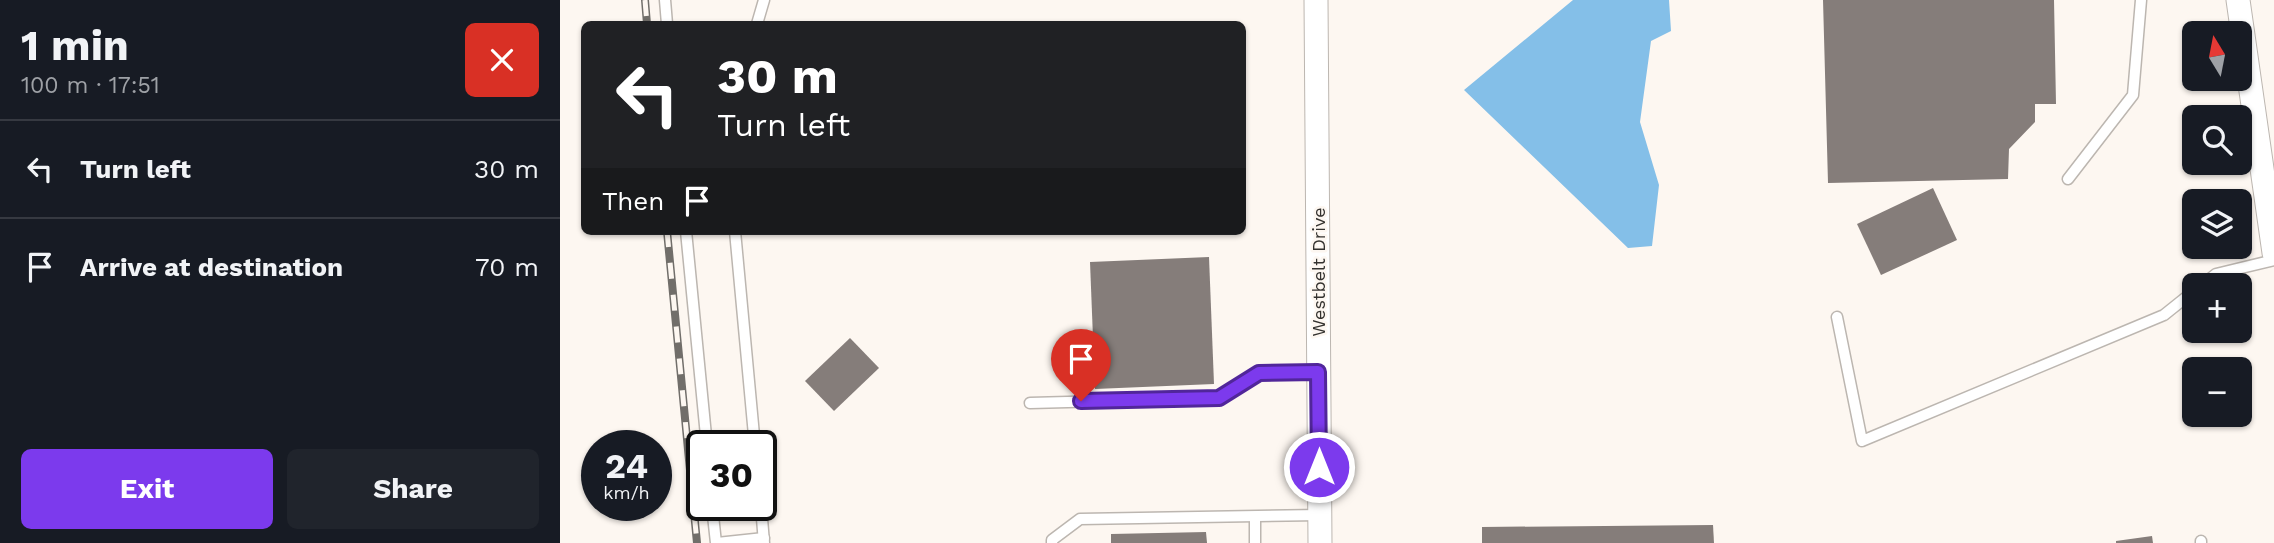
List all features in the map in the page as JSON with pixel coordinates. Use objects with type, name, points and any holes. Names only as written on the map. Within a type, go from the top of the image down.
[{"type":"street","name":"Westbelt Drive","points":[[1316,0],[1320,543]]},
{"type":"street","points":[[2238,0],[2274,253]]},
{"type":"lane","points":[[665,0],[667,21]]},
{"type":"lane","points":[[758,21],[764,0]]},
{"type":"lane","points":[[2068,179],[2133,95],[2141,0]]},
{"type":"lane","points":[[687,235],[706,430]]},
{"type":"lane","points":[[735,235],[754,430]]},
{"type":"lane","points":[[2220,273],[2274,260]]},
{"type":"lane","points":[[1837,317],[1862,441],[2164,315],[2182,301]]},
{"type":"lane","points":[[1030,403],[1219,398],[1259,373],[1318,372]]},
{"type":"lane","points":[[1052,543],[1052,540],[1080,519],[1320,515]]},
{"type":"lane","points":[[1255,517],[1255,543]]},
{"type":"lane","points":[[714,521],[717,543],[764,541],[762,521]]},
{"type":"water","points":[[1573,0],[1669,0],[1671,31],[1651,41],[1640,122],[1659,185],[1652,246],[1628,248],[1464,90]]},
{"type":"building","points":[[1823,0],[2054,0],[2056,104],[2035,104],[2035,122],[2009,149],[2008,179],[1828,183]]},
{"type":"building","points":[[1933,188],[1957,240],[1881,275],[1857,224]]},
{"type":"building","points":[[1209,257],[1214,384],[1095,389],[1090,262]]},
{"type":"building","points":[[850,338],[879,368],[834,411],[805,381]]},
{"type":"building","points":[[1713,525],[1714,543],[1482,543],[1482,527]]},
{"type":"building","points":[[1206,532],[1207,543],[1111,543],[1111,534]]},
{"type":"building","points":[[2152,536],[2153,543],[2116,543],[2116,541]]},
{"type":"railway","points":[[645,0],[647,21]]},
{"type":"railway","points":[[667,235],[697,543]]},
{"type":"route","points":[[1081,401],[1219,398],[1259,373],[1318,372],[1319,467]]}]
